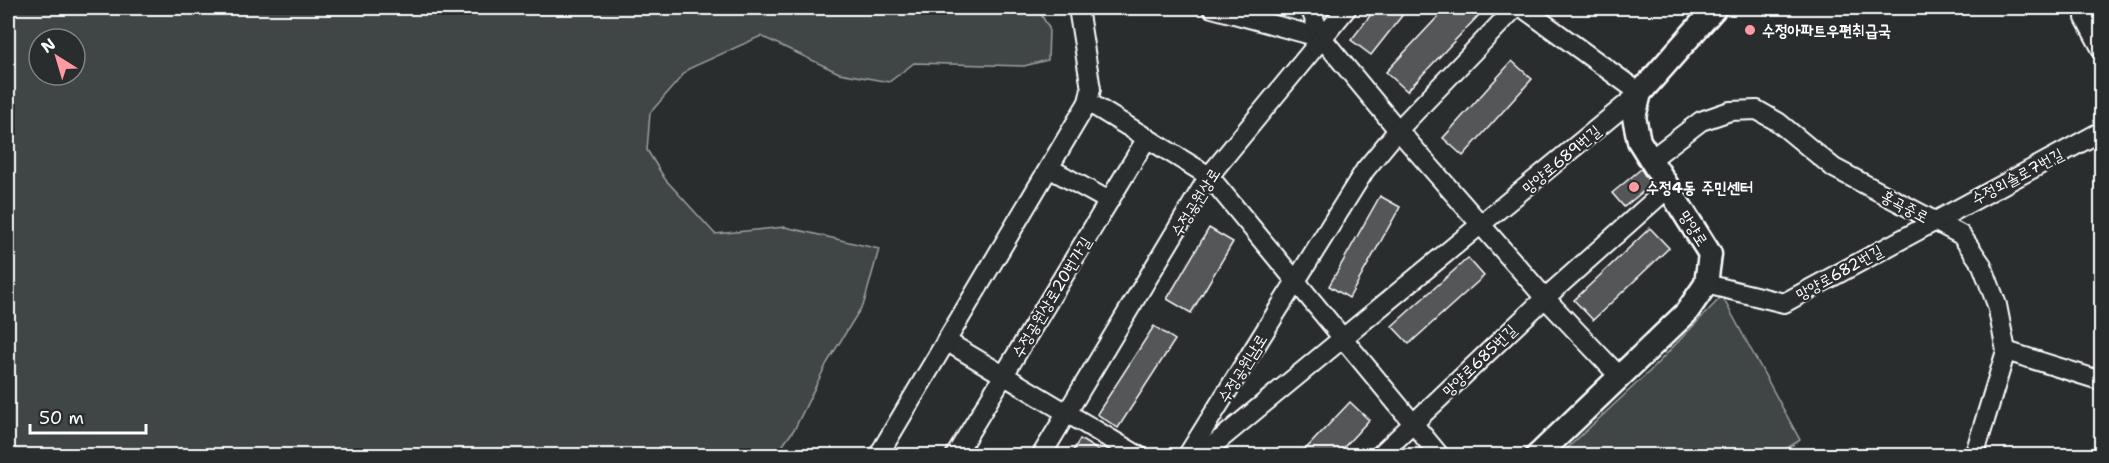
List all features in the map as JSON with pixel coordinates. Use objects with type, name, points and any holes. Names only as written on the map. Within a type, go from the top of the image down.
[{"type":"main road","points":[[1640,93],[1715,8]]},
{"type":"main road","name":"망양로","points":[[1537,456],[1686,313],[1706,284],[1710,254],[1639,141],[1634,117],[1640,93]]},
{"type":"street","points":[[878,456],[1088,102],[1091,89],[1078,8]]},
{"type":"street","points":[[1212,8],[1323,38]]},
{"type":"street","points":[[1310,8],[1323,38],[1398,130],[1483,224],[1545,298],[1620,377]]},
{"type":"street","name":"수정공원상로","points":[[1041,456],[1209,176],[1347,8]]},
{"type":"street","name":"수정공원남로","points":[[1187,456],[1365,170],[1398,130],[1515,8]]},
{"type":"street","points":[[1523,8],[1640,93]]},
{"type":"street","points":[[2086,8],[2085,18],[2102,50]]},
{"type":"street","name":"망양로689번길","points":[[1200,456],[1344,340],[1640,93]]},
{"type":"street","points":[[1088,102],[1209,176],[1440,456]]},
{"type":"street","name":"홍곡중로","points":[[1650,160],[1701,121],[1730,111],[1757,110],[1778,122],[1834,168],[1960,235],[1982,265],[1997,305],[2006,351],[1974,456]]},
{"type":"street","name":"수정외솔로7번길","points":[[1933,220],[2102,131]]},
{"type":"street","name":"수정공원상로20번가길","points":[[955,456],[1147,138]]},
{"type":"street","points":[[1049,168],[1109,201]]},
{"type":"street","name":"망양로685번길","points":[[1379,456],[1545,298],[1668,188]]},
{"type":"street","name":"망양로682번길","points":[[1706,284],[1784,303],[1933,220]]},
{"type":"street","points":[[946,341],[1139,456]]},
{"type":"street","points":[[2006,351],[2102,381]]},
{"type":"shaded area","points":[[8,8],[1038,9],[1049,28],[1048,60],[1024,66],[914,63],[889,82],[839,73],[761,36],[688,69],[650,113],[647,150],[665,179],[715,234],[785,227],[879,249],[864,303],[827,363],[795,428],[776,455],[8,455]]},
{"type":"shaded area","points":[[1722,296],[1800,440],[1777,455],[1559,456],[1650,371]]},
{"type":"building","points":[[1376,8],[1408,8],[1371,55],[1351,40]]},
{"type":"building","points":[[1446,8],[1468,8],[1478,16],[1407,91],[1386,72]]},
{"type":"building","points":[[1512,61],[1532,79],[1463,156],[1443,138]]},
{"type":"building","name":"수정4동 주민센터","points":[[1641,169],[1651,185],[1624,207],[1612,193]]},
{"type":"building","points":[[1380,196],[1400,207],[1349,298],[1329,286]]},
{"type":"building","points":[[1209,228],[1233,242],[1191,313],[1167,299]]},
{"type":"building","points":[[1650,228],[1669,248],[1593,320],[1574,300]]},
{"type":"building","points":[[1468,258],[1484,276],[1409,344],[1392,326]]},
{"type":"building","points":[[1154,326],[1175,340],[1118,428],[1097,414]]},
{"type":"building","points":[[1350,402],[1369,420],[1336,456],[1299,456]]},
{"type":"building","points":[[1080,439],[1107,456],[1070,456]]},
{"type":"place","name":"수정아파트우편취급국","points":[[1750,30]]},
{"type":"place","name":"수정4동 주민센터","points":[[1634,187]]}]
